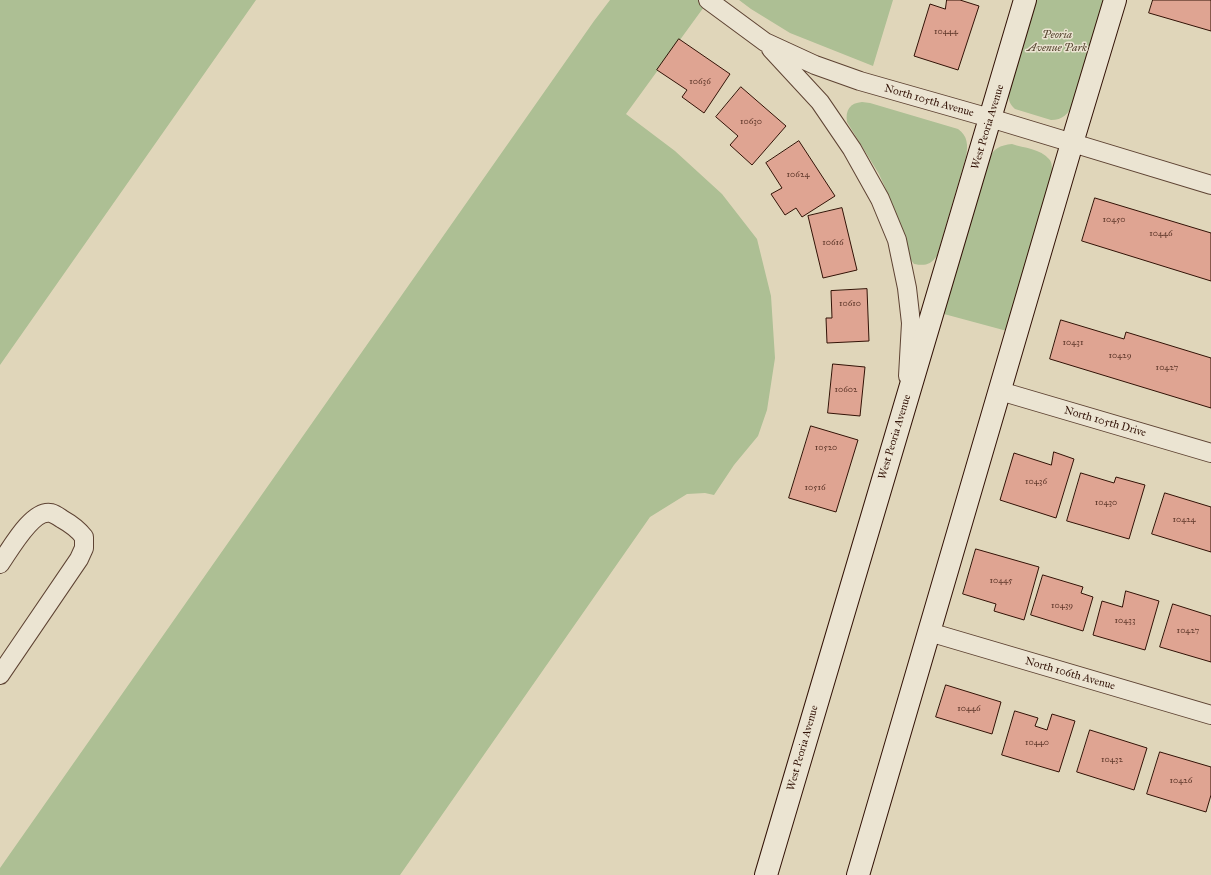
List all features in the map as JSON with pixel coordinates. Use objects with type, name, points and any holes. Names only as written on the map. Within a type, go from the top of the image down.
[{"type":"street","name":"North 105th Avenue","points":[[708,0],[765,42],[820,102],[852,149],[880,199],[897,240],[907,288],[911,323],[907,398]]},
{"type":"street","name":"West Peoria Avenue","points":[[766,875],[1025,0]]},
{"type":"street","points":[[858,875],[1072,142],[1115,0]]},
{"type":"street","name":"North 105th Avenue","points":[[765,42],[815,65],[860,81],[1072,142],[1211,185]]},
{"type":"street","name":"North 105th Drive","points":[[1000,391],[1211,453]]},
{"type":"street","points":[[0,564],[29,523],[40,514],[51,513],[79,530],[84,536],[84,548],[79,559],[0,675]]},
{"type":"street","name":"North 106th Avenue","points":[[929,632],[1211,715]]},
{"type":"green space","points":[[0,0],[256,0],[0,365]]},
{"type":"green space","points":[[610,0],[709,0],[626,114],[675,151],[722,194],[757,239],[771,296],[775,358],[767,410],[758,436],[734,465],[714,495],[705,493],[687,494],[650,517],[400,875],[0,875],[0,868]]},
{"type":"green space","points":[[739,0],[893,0],[873,66],[790,33]]},
{"type":"green space","name":"Peoria Avenue Park","points":[[1035,0],[1104,0],[1073,104],[1065,116],[1055,120],[1015,109],[1011,105],[1009,98],[1008,90]]},
{"type":"green space","points":[[862,102],[870,103],[958,129],[964,135],[967,145],[966,157],[937,256],[927,264],[914,264],[911,260],[889,196],[879,174],[847,122],[849,108],[854,104]]},
{"type":"green space","points":[[1012,144],[1042,153],[1051,162],[1052,171],[1007,331],[944,314],[988,160],[997,148]]},
{"type":"building","points":[[947,0],[960,0],[979,6],[958,70],[914,56],[930,4],[945,9]]},
{"type":"building","points":[[1153,0],[1211,0],[1211,31],[1149,13]]},
{"type":"building","points":[[679,39],[730,74],[704,113],[682,97],[687,90],[657,70]]},
{"type":"building","points":[[741,87],[786,126],[752,165],[730,145],[738,136],[716,117]]},
{"type":"building","points":[[799,141],[835,196],[802,217],[796,208],[785,215],[771,194],[782,188],[766,163]]},
{"type":"building","points":[[1095,198],[1211,233],[1211,281],[1082,241]]},
{"type":"building","points":[[842,208],[857,270],[823,278],[808,216]]},
{"type":"building","points":[[867,289],[869,341],[827,343],[826,318],[832,318],[831,291]]},
{"type":"building","points":[[1061,320],[1124,339],[1126,332],[1211,358],[1211,408],[1050,359]]},
{"type":"building","points":[[833,364],[865,367],[860,416],[828,413]]},
{"type":"building","points":[[811,426],[858,440],[836,512],[789,498]]},
{"type":"building","points":[[1054,452],[1074,459],[1056,518],[1000,500],[1014,453],[1051,465]]},
{"type":"building","points":[[1081,473],[1114,483],[1116,477],[1145,485],[1129,539],[1067,521]]},
{"type":"building","points":[[1165,493],[1211,507],[1211,552],[1152,534]]},
{"type":"building","points":[[976,549],[1039,567],[1024,620],[994,611],[996,604],[963,594]]},
{"type":"building","points":[[1043,575],[1083,587],[1081,593],[1093,597],[1083,631],[1031,615]]},
{"type":"building","points":[[1126,591],[1159,601],[1145,650],[1093,635],[1102,601],[1122,607]]},
{"type":"building","points":[[1173,604],[1211,616],[1211,662],[1160,647]]},
{"type":"building","points":[[946,685],[1001,702],[992,734],[936,717]]},
{"type":"building","points":[[1015,711],[1038,718],[1035,726],[1047,730],[1052,714],[1075,721],[1059,772],[1002,755]]},
{"type":"building","points":[[1090,730],[1147,748],[1134,790],[1077,772]]},
{"type":"building","points":[[1160,752],[1211,767],[1211,795],[1206,812],[1147,794]]}]
